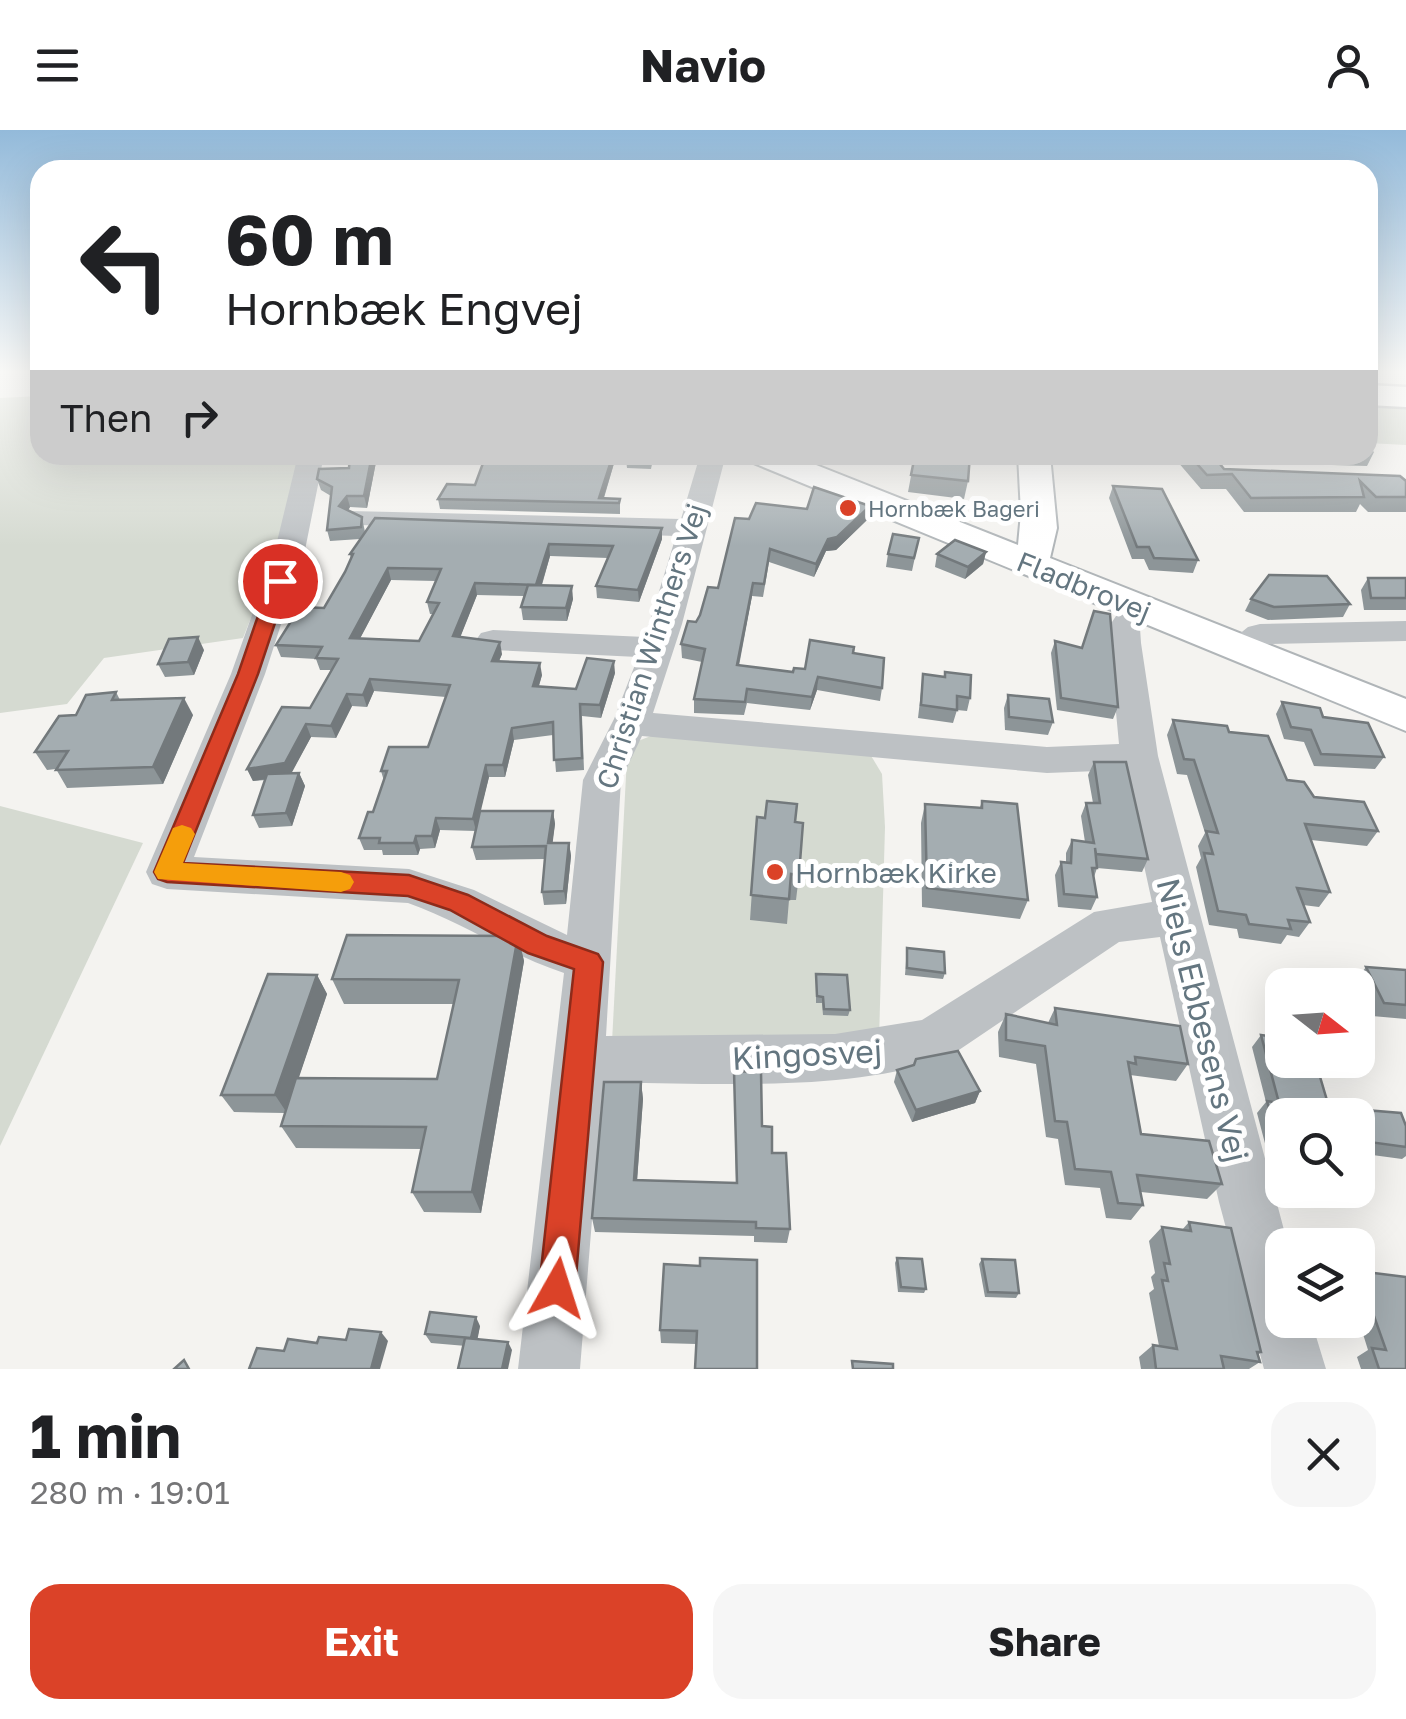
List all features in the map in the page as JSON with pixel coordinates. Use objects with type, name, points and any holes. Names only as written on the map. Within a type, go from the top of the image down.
[{"type":"main road","name":"Fladbrovej","points":[[786,465],[1406,716]]},
{"type":"main road","points":[[1014,558],[1040,544],[1034,465]]},
{"type":"street","points":[[309,465],[290,550],[248,674],[167,872],[409,886],[459,902],[538,945],[588,962]]},
{"type":"street","name":"Christian Winthers Vej","points":[[549,1369],[580,1060],[602,780],[613,750],[630,723],[657,648],[710,465]]},
{"type":"street","points":[[360,517],[692,528]]},
{"type":"street","name":"Niels Ebbesens Vej","points":[[1150,613],[1130,668],[1139,756],[1247,1202],[1295,1369]]},
{"type":"street","points":[[1240,648],[1260,634],[1406,632]]},
{"type":"street","points":[[493,640],[657,648]]},
{"type":"street","points":[[630,723],[1047,760],[1139,756]]},
{"type":"street","name":"Kingosvej","points":[[580,1060],[835,1057],[892,1050],[933,1040],[1110,925],[1178,917]]},
{"type":"shaded area","points":[[0,431],[30,431],[30,465],[297,465],[282,539],[243,638],[104,658],[67,704],[0,713]]},
{"type":"shaded area","points":[[1378,431],[1406,431],[1406,445],[1378,444]]},
{"type":"shaded area","points":[[656,734],[870,754],[882,774],[885,827],[879,1040],[612,1042],[627,757],[638,741]]},
{"type":"shaded area","points":[[0,806],[143,843],[0,1146]]},
{"type":"building","points":[[370,465],[364,496],[347,496],[339,506],[362,517],[361,527],[327,530],[332,487],[317,479],[319,469]]},
{"type":"building","points":[[482,465],[610,465],[599,498],[620,499],[619,503],[438,499],[447,484],[475,485]]},
{"type":"building","points":[[913,465],[969,465],[968,481],[911,475]]},
{"type":"building","points":[[1198,465],[1400,476],[1406,481],[1406,497],[1376,497],[1360,481],[1364,497],[1251,498],[1232,474],[1207,475]]},
{"type":"building","points":[[1113,486],[1162,489],[1198,560],[1154,558],[1149,547],[1137,547]]},
{"type":"building","points":[[814,487],[870,506],[837,537],[828,539],[816,564],[770,549],[764,584],[753,583],[737,665],[793,672],[794,668],[805,669],[810,640],[854,647],[853,653],[884,658],[882,688],[818,677],[812,697],[747,689],[745,702],[694,699],[705,649],[681,644],[688,621],[696,622],[700,615],[708,587],[718,588],[735,518],[749,519],[756,503],[807,509]]},
{"type":"building","points":[[375,518],[662,528],[638,590],[596,586],[613,546],[549,544],[536,585],[475,583],[453,636],[500,642],[492,661],[540,663],[533,686],[576,689],[587,658],[614,661],[600,705],[580,704],[582,758],[554,760],[553,722],[512,728],[503,765],[486,765],[473,819],[436,818],[432,836],[416,836],[414,843],[379,843],[380,838],[359,838],[387,771],[381,771],[389,747],[428,747],[450,685],[370,679],[363,695],[347,694],[331,726],[306,724],[285,763],[247,769],[282,707],[310,708],[338,659],[316,658],[322,647],[276,645],[300,607],[324,608],[345,572],[350,554]],"holes":[[[388,568],[441,569],[427,602],[439,603],[419,641],[350,638]]]},
{"type":"building","points":[[893,534],[919,538],[914,558],[888,554]]},
{"type":"building","points":[[955,540],[986,552],[968,567],[937,554]]},
{"type":"building","points":[[1269,575],[1327,576],[1350,604],[1274,607],[1251,599]]},
{"type":"building","points":[[1368,578],[1406,578],[1406,598],[1371,598]]},
{"type":"building","points":[[528,585],[572,586],[566,608],[521,607]]},
{"type":"building","points":[[1094,611],[1110,614],[1118,707],[1061,698],[1055,641],[1082,648]]},
{"type":"building","points":[[198,637],[188,662],[158,664],[169,639]]},
{"type":"building","points":[[945,672],[971,675],[970,698],[957,696],[957,710],[921,705],[923,674],[945,677]]},
{"type":"building","points":[[116,692],[112,700],[184,698],[153,767],[56,770],[68,751],[35,752],[59,716],[76,715],[86,695]]},
{"type":"building","points":[[1008,695],[1049,699],[1053,722],[1009,717]]},
{"type":"building","points":[[1282,702],[1320,708],[1323,717],[1368,723],[1384,757],[1321,754],[1311,730],[1291,727]]},
{"type":"building","points":[[1173,720],[1227,726],[1229,732],[1268,736],[1287,780],[1304,782],[1314,797],[1364,802],[1378,831],[1305,824],[1330,892],[1297,888],[1310,922],[1288,920],[1291,929],[1249,924],[1246,915],[1218,911],[1204,853],[1213,854],[1206,831],[1218,833],[1194,760],[1184,759]]},
{"type":"building","points":[[1094,762],[1126,762],[1148,859],[1096,854],[1095,848],[1097,868],[1092,868],[1097,897],[1064,894],[1061,862],[1071,863],[1072,840],[1094,843],[1086,803],[1100,803]]},
{"type":"building","points":[[299,773],[286,813],[253,815],[267,774]]},
{"type":"building","name":"Hornbæk Kirke","points":[[767,801],[797,804],[795,822],[803,823],[799,875],[791,874],[789,899],[751,895],[757,817],[765,818]]},
{"type":"building","points":[[982,801],[1017,804],[1028,900],[927,888],[925,804],[982,808]]},
{"type":"building","points":[[480,811],[553,811],[548,843],[569,843],[564,891],[542,892],[546,846],[472,847]]},
{"type":"building","points":[[347,935],[518,936],[472,1192],[412,1192],[426,1127],[281,1126],[296,1078],[437,1079],[459,980],[332,979]]},
{"type":"building","points":[[907,948],[944,952],[945,973],[907,968]]},
{"type":"building","points":[[1366,967],[1406,970],[1406,1005],[1384,1003],[1375,985],[1375,968]]},
{"type":"building","points":[[268,974],[317,975],[275,1095],[221,1095]]},
{"type":"building","points":[[816,974],[847,975],[850,1010],[824,1009],[823,997],[817,996]]},
{"type":"building","points":[[1055,1008],[1180,1026],[1188,1064],[1135,1057],[1136,1064],[1128,1062],[1141,1134],[1209,1141],[1222,1184],[1137,1175],[1143,1205],[1118,1203],[1111,1172],[1075,1169],[1067,1122],[1055,1121],[1045,1046],[1006,1040],[1006,1014],[1057,1025]]},
{"type":"building","points":[[958,1051],[980,1091],[916,1110],[897,1070],[914,1065],[916,1059]]},
{"type":"building","points":[[734,1071],[761,1072],[762,1126],[772,1127],[772,1153],[786,1153],[790,1229],[756,1228],[756,1222],[592,1218],[604,1082],[641,1082],[634,1180],[737,1183]]},
{"type":"building","points":[[1272,1078],[1320,1078],[1326,1098],[1278,1098]]},
{"type":"building","points":[[1375,1111],[1401,1113],[1406,1126],[1406,1147],[1375,1143]]},
{"type":"building","points":[[1189,1222],[1231,1228],[1261,1352],[1257,1352],[1260,1362],[1221,1356],[1224,1369],[1156,1369],[1153,1345],[1177,1349],[1162,1280],[1168,1281],[1164,1263],[1170,1264],[1162,1227],[1191,1231]]},
{"type":"building","points":[[700,1258],[757,1260],[757,1369],[695,1369],[697,1331],[660,1330],[664,1264],[700,1266]]},
{"type":"building","points":[[897,1258],[922,1259],[926,1289],[901,1287]]},
{"type":"building","points":[[982,1259],[1015,1260],[1019,1293],[988,1292]]},
{"type":"building","points":[[1375,1273],[1406,1277],[1406,1369],[1379,1369],[1372,1348],[1386,1350],[1375,1319]]},
{"type":"building","points":[[430,1312],[476,1317],[471,1338],[425,1334]]},
{"type":"building","points":[[349,1329],[381,1332],[371,1369],[249,1369],[257,1348],[284,1351],[288,1339],[317,1343],[319,1337],[346,1340]]},
{"type":"building","points":[[465,1338],[508,1342],[502,1369],[458,1369]]},
{"type":"building","points":[[184,1360],[189,1369],[174,1369]]},
{"type":"building","points":[[852,1361],[893,1364],[893,1369],[853,1369]]},
{"type":"slow traffic","points":[[182,834],[167,872],[341,882]]},
{"type":"place","name":"Hornbæk Bageri","points":[[848,508]]},
{"type":"place","name":"Hornbæk Kirke","points":[[775,872]]},
{"type":"route","points":[[280,581],[248,674],[167,872],[409,886],[459,902],[538,945],[588,962],[557,1288]]}]
